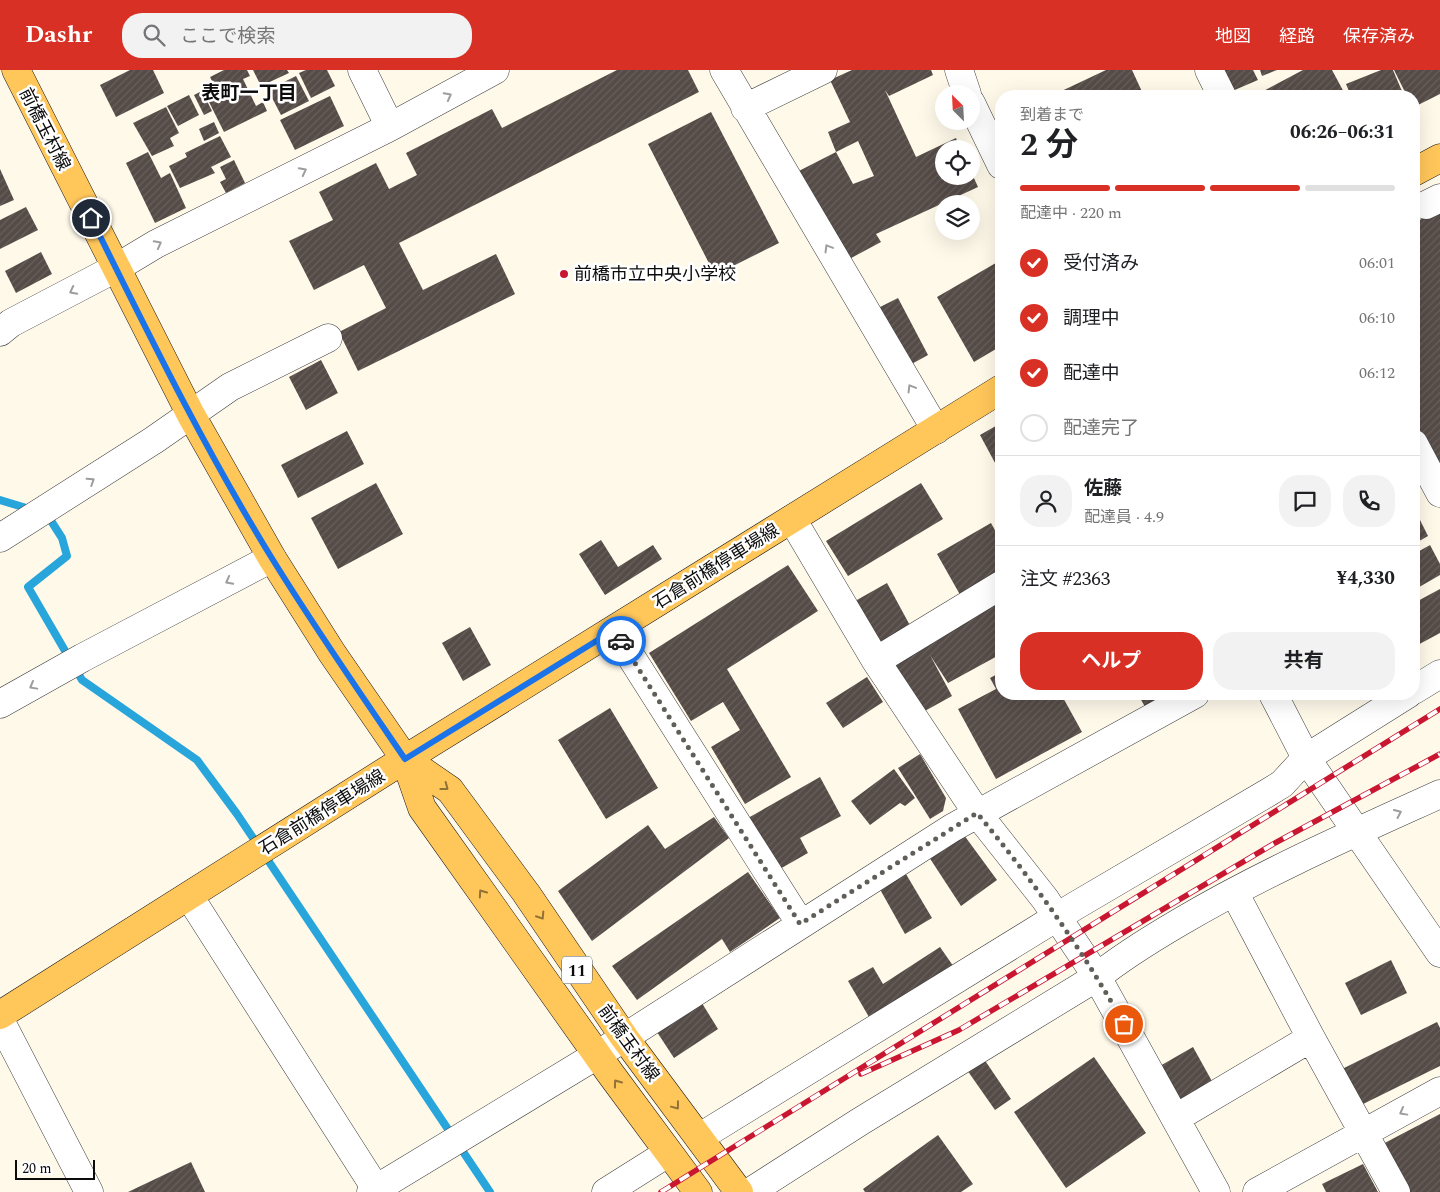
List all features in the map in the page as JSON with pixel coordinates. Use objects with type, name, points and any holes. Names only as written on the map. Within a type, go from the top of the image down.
[{"type":"main road","name":"前橋玉村線","points":[[16,70],[191,415],[272,558],[332,653],[405,759],[422,808],[597,1055],[698,1192]]},
{"type":"main road","points":[[1420,169],[1440,158]]},
{"type":"main road","name":"石倉前橋停車場線","points":[[0,1015],[405,759],[995,393]]},
{"type":"main road","name":"前橋玉村線","points":[[405,759],[450,790],[526,892],[624,1037],[740,1192]]},
{"type":"street","points":[[362,70],[390,127]]},
{"type":"street","points":[[0,332],[11,323],[116,268],[156,244],[390,127],[495,70]]},
{"type":"street","points":[[724,70],[936,430]]},
{"type":"street","points":[[745,108],[823,70]]},
{"type":"street","points":[[959,70],[964,85]]},
{"type":"street","points":[[1209,70],[1219,90]]},
{"type":"street","points":[[980,122],[995,153]]},
{"type":"street","points":[[0,538],[191,415],[230,387],[328,338]]},
{"type":"street","points":[[1420,455],[1440,493]]},
{"type":"street","points":[[792,519],[876,661],[977,813],[1057,917],[1097,977],[1216,1192]]},
{"type":"street","points":[[0,704],[272,558]]},
{"type":"street","points":[[876,661],[995,589]]},
{"type":"street","points":[[614,630],[800,924]]},
{"type":"street","points":[[1420,686],[1440,674]]},
{"type":"street","points":[[188,896],[375,1191],[597,1055],[977,813],[1184,700]]},
{"type":"street","points":[[1276,700],[1306,758],[1440,953]]},
{"type":"street","points":[[700,1138],[1057,917],[1275,788],[1306,758],[1398,700]]},
{"type":"street","points":[[750,1192],[869,1116],[1097,977],[1121,958],[1234,892],[1356,832],[1440,794]]},
{"type":"street","points":[[1234,892],[1311,1038],[1396,1192]]},
{"type":"street","points":[[0,1020],[89,1192]]},
{"type":"street","points":[[1176,1118],[1311,1038]]},
{"type":"street","points":[[1257,1192],[1440,1091]]},
{"type":"street","points":[[606,1192],[668,1153]]},
{"type":"building","points":[[130,70],[153,70],[164,93],[116,117],[100,85]]},
{"type":"building","points":[[224,70],[247,70],[250,76],[243,79],[256,106],[263,102],[267,111],[224,132],[205,94],[216,89],[210,77]]},
{"type":"building","points":[[253,70],[287,70],[289,73],[261,86]]},
{"type":"building","points":[[306,70],[327,70],[335,86],[311,98],[299,73]]},
{"type":"building","points":[[617,70],[688,70],[699,92],[399,243],[423,290],[496,254],[515,294],[358,371],[339,332],[386,308],[364,265],[314,290],[289,241],[333,220],[319,192],[376,163],[389,189],[417,175],[406,153],[492,109],[502,128]]},
{"type":"building","points":[[852,70],[931,70],[933,75],[889,96],[885,90],[916,157],[935,148],[935,185],[977,185],[978,187],[961,195],[935,195],[935,207],[876,234],[881,242],[840,264],[791,175],[836,152],[828,132],[850,122],[830,80]],"holes":[[[858,141],[874,176],[853,184],[836,152]]]},
{"type":"building","points":[[1106,70],[1132,70],[1141,90],[1064,90]]},
{"type":"building","points":[[1220,70],[1253,70],[1258,80],[1235,90],[1229,90]]},
{"type":"building","points":[[1260,70],[1277,70],[1262,76]]},
{"type":"building","points":[[1303,70],[1332,70],[1343,90],[1265,90]]},
{"type":"building","points":[[1381,70],[1393,70],[1401,90],[1348,90],[1346,84]]},
{"type":"building","points":[[1394,70],[1440,70],[1440,94],[1420,104],[1420,90],[1404,90]]},
{"type":"building","points":[[296,76],[309,101],[281,115],[268,90]]},
{"type":"building","points":[[202,91],[212,111],[204,115],[194,95]]},
{"type":"building","points":[[189,95],[199,115],[178,126],[167,106]]},
{"type":"building","points":[[330,96],[344,126],[295,150],[280,120]]},
{"type":"building","points":[[166,107],[179,133],[170,138],[174,146],[152,156],[133,123]]},
{"type":"building","points":[[711,112],[779,243],[715,275],[648,144]]},
{"type":"building","points":[[214,122],[219,133],[204,141],[199,129]]},
{"type":"building","points":[[220,136],[231,157],[211,167],[215,173],[180,188],[169,166],[187,157],[185,153]]},
{"type":"building","points":[[148,152],[161,178],[170,173],[186,208],[155,223],[126,163]]},
{"type":"building","points":[[234,160],[245,183],[226,193],[220,182],[226,179],[220,167]]},
{"type":"building","points":[[0,169],[14,200],[0,206]]},
{"type":"building","points":[[26,207],[38,230],[0,249],[0,220]]},
{"type":"building","points":[[1440,209],[1440,469],[1438,470],[1420,432],[1420,220]]},
{"type":"building","points":[[41,252],[52,274],[16,293],[5,271]]},
{"type":"building","points":[[995,263],[995,350],[974,362],[937,297]]},
{"type":"building","points":[[898,298],[928,355],[899,371],[868,313]]},
{"type":"building","points":[[321,360],[338,393],[306,410],[289,377]]},
{"type":"building","points":[[995,426],[995,463],[980,435]]},
{"type":"building","points":[[347,431],[364,464],[298,498],[281,465]]},
{"type":"building","points":[[376,483],[403,534],[338,569],[311,518]]},
{"type":"building","points":[[921,483],[943,519],[848,576],[826,541]]},
{"type":"building","points":[[1420,520],[1428,536],[1420,541]]},
{"type":"building","points":[[991,523],[995,530],[995,581],[963,600],[937,554]]},
{"type":"building","points":[[601,540],[618,567],[653,545],[662,559],[605,595],[579,554]]},
{"type":"building","points":[[1430,545],[1440,564],[1440,575],[1420,587],[1420,551]]},
{"type":"building","points":[[788,565],[818,611],[727,669],[791,777],[745,804],[711,747],[740,730],[723,702],[691,721],[649,653]]},
{"type":"building","points":[[887,583],[913,631],[874,652],[848,605]]},
{"type":"building","points":[[1440,589],[1440,633],[1420,644],[1420,600]]},
{"type":"building","points":[[995,605],[995,657],[948,683],[930,655],[952,696],[914,717],[887,668]]},
{"type":"building","points":[[470,627],[491,665],[463,681],[442,643]]},
{"type":"building","points":[[995,675],[995,687],[990,678]]},
{"type":"building","points":[[867,677],[883,702],[843,728],[826,703]]},
{"type":"building","points":[[995,690],[995,700],[1064,700],[1082,732],[996,779],[958,709]]},
{"type":"building","points":[[1141,700],[1158,700],[1145,707]]},
{"type":"building","points":[[610,708],[658,788],[606,819],[558,740]]},
{"type":"building","points":[[920,754],[946,798],[943,811],[930,819],[898,768]]},
{"type":"building","points":[[894,769],[915,798],[905,806],[900,803],[870,825],[851,801]]},
{"type":"building","points":[[820,777],[841,816],[800,838],[808,853],[771,874],[741,822]]},
{"type":"building","points":[[714,817],[729,838],[592,941],[558,891],[648,825],[665,849]]},
{"type":"building","points":[[961,831],[997,880],[961,906],[927,854]]},
{"type":"building","points":[[903,869],[932,918],[905,934],[877,884]]},
{"type":"building","points":[[748,872],[780,918],[730,952],[722,939],[637,1000],[612,966]]},
{"type":"building","points":[[940,947],[956,970],[869,1017],[848,981],[873,967],[883,984]]},
{"type":"building","points":[[1391,960],[1407,993],[1361,1015],[1345,983]]},
{"type":"building","points":[[700,1000],[718,1029],[674,1058],[655,1029]]},
{"type":"building","points":[[1437,1022],[1440,1028],[1440,1066],[1355,1108],[1338,1071]]},
{"type":"building","points":[[1193,1047],[1213,1083],[1173,1105],[1153,1070]]},
{"type":"building","points":[[1094,1057],[1146,1133],[1066,1188],[1014,1112]]},
{"type":"building","points":[[984,1059],[1011,1099],[995,1110],[967,1070]]},
{"type":"building","points":[[1440,1114],[1440,1192],[1400,1192],[1377,1147]]},
{"type":"building","points":[[938,1135],[973,1184],[961,1192],[865,1192],[863,1189]]},
{"type":"building","points":[[191,1162],[205,1192],[128,1192]]},
{"type":"building","points":[[1363,1164],[1378,1192],[1326,1192],[1322,1184]]},
{"type":"waterway","points":[[0,500],[33,510]]},
{"type":"waterway","points":[[46,513],[62,538],[67,556],[28,587],[82,680],[197,760],[237,814],[490,1192]]},
{"type":"railway","points":[[661,1192],[1440,709]]},
{"type":"railway","points":[[861,1074],[959,1030],[1275,843],[1440,754]]},
{"type":"way so far","points":[[621,641],[800,924],[977,813],[999,839],[1057,917],[1097,977],[1124,1024]]},
{"type":"place","name":"前橋市立中央小学校","points":[[564,274]]},
{"type":"district","name":"表町一丁目","points":[[249,92]]},
{"type":"route","points":[[91,218],[191,415],[272,558],[332,653],[405,759],[614,630],[621,641]]}]
